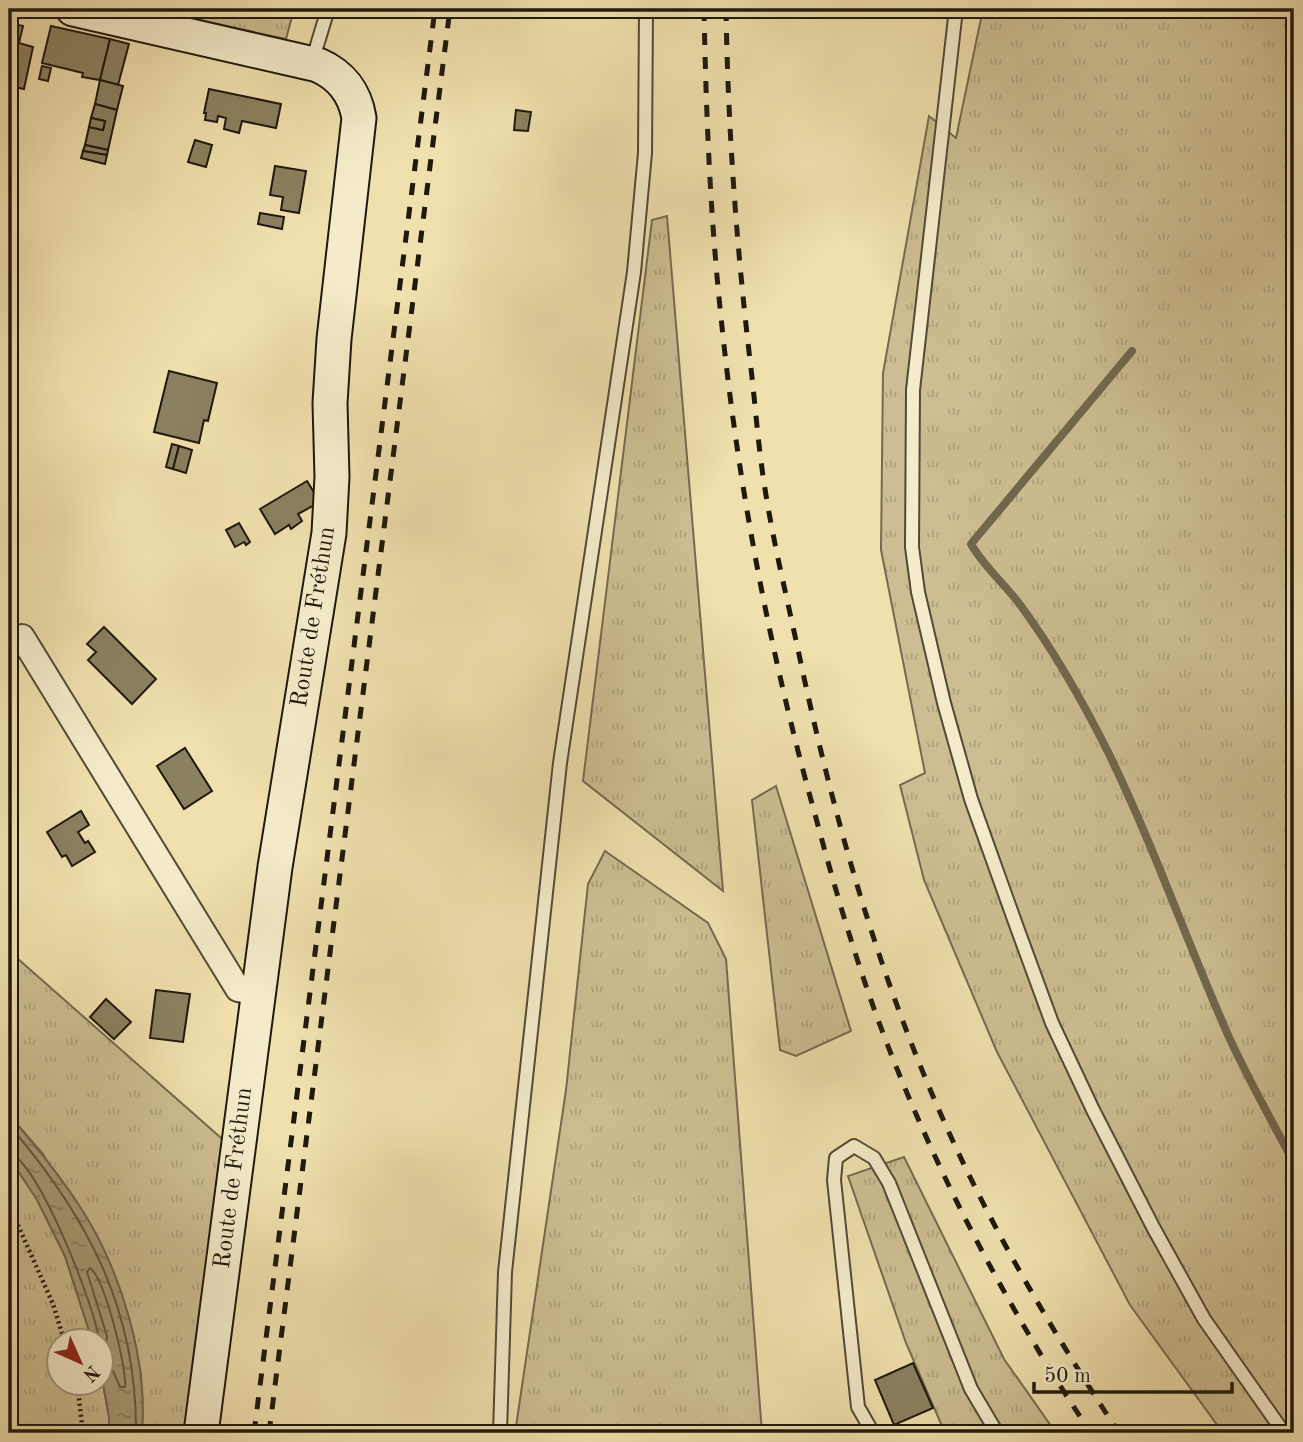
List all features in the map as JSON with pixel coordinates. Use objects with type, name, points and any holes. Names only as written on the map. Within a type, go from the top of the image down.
[{"type":"street","name":"Route de Fréthun","points":[[73,9],[312,63],[334,74],[345,85],[356,104],[359,129],[334,338],[330,403],[332,477],[329,533],[289,775],[201,1433]]},
{"type":"street","points":[[22,637],[238,989],[258,993]]},
{"type":"lane","points":[[312,63],[328,9]]},
{"type":"lane","points":[[500,1433],[505,1272],[560,763],[634,272],[645,153],[646,9]]},
{"type":"lane","points":[[956,9],[914,376],[911,429],[912,547],[918,592],[971,799],[1052,1023],[1099,1122],[1178,1273],[1205,1319],[1284,1433]]},
{"type":"lane","points":[[873,1433],[858,1407],[834,1180],[836,1158],[854,1146],[874,1158],[889,1183],[971,1389],[997,1433]]},
{"type":"path","points":[[9,1205],[53,1304],[60,1326]]},
{"type":"path","points":[[79,1396],[83,1433]]},
{"type":"green space","points":[[145,9],[294,9],[286,39]]},
{"type":"green space","points":[[983,9],[1294,9],[1294,1433],[1223,1433],[1130,1305],[997,1052],[924,880],[900,785],[925,773],[881,550],[883,373],[929,116],[956,138]]},
{"type":"green space","points":[[667,216],[723,891],[583,781],[652,220]]},
{"type":"green space","points":[[776,786],[851,1031],[796,1056],[780,1050],[752,800]]},
{"type":"green space","points":[[605,851],[708,923],[726,959],[762,1433],[515,1433],[566,1090],[588,884]]},
{"type":"green space","points":[[9,951],[229,1145],[188,1433],[142,1433],[141,1374],[133,1334],[117,1285],[43,1154],[9,1115]]},
{"type":"green space","points":[[9,1157],[37,1199],[65,1256],[88,1326],[46,1326],[46,1396],[105,1396],[109,1433],[9,1433]]},
{"type":"green space","points":[[904,1157],[1004,1359],[1056,1433],[945,1433],[906,1343],[848,1176]]},
{"type":"water","points":[[9,1115],[76,1200],[98,1237],[130,1319],[141,1377],[142,1433],[109,1433],[105,1396],[116,1396],[116,1326],[88,1326],[65,1256],[37,1200],[9,1157]]},
{"type":"building","points":[[9,23],[23,26],[19,43],[33,47],[24,89],[9,86]]},
{"type":"building","points":[[51,26],[110,39],[100,80],[82,77],[83,73],[42,63]]},
{"type":"building","points":[[110,39],[129,44],[118,85],[100,80]]},
{"type":"building","points":[[42,66],[51,68],[48,81],[39,79]]},
{"type":"building","points":[[100,80],[123,86],[117,110],[95,104]]},
{"type":"building","points":[[209,89],[281,104],[276,128],[242,121],[239,133],[224,129],[226,118],[218,116],[217,122],[205,120]]},
{"type":"building","points":[[95,104],[117,110],[108,150],[85,145],[89,127],[103,130],[105,121],[91,118]]},
{"type":"building","points":[[516,110],[531,112],[528,131],[514,130]]},
{"type":"building","points":[[91,118],[105,121],[103,130],[89,127]]},
{"type":"building","points":[[195,140],[212,145],[206,167],[188,162]]},
{"type":"building","points":[[85,145],[108,150],[107,155],[83,151]]},
{"type":"building","points":[[83,151],[107,155],[105,164],[81,158]]},
{"type":"building","points":[[275,166],[306,171],[299,213],[281,210],[283,197],[270,195]]},
{"type":"building","points":[[260,213],[284,217],[282,229],[258,224]]},
{"type":"building","points":[[169,371],[217,383],[208,421],[204,420],[199,443],[154,432]]},
{"type":"building","points":[[172,444],[179,446],[173,469],[166,467]]},
{"type":"building","points":[[179,446],[192,450],[186,473],[173,469]]},
{"type":"building","points":[[307,481],[320,502],[298,514],[302,521],[291,529],[289,525],[275,534],[260,509]]},
{"type":"building","points":[[239,523],[250,542],[235,547],[226,530]]},
{"type":"building","points":[[104,627],[156,679],[132,704],[88,660],[96,652],[87,644]]},
{"type":"building","points":[[185,748],[212,791],[184,809],[157,766]]},
{"type":"building","points":[[81,811],[89,825],[78,832],[95,852],[72,866],[66,855],[62,857],[47,832]]},
{"type":"building","points":[[156,990],[190,994],[183,1042],[150,1038]]},
{"type":"building","points":[[106,999],[131,1022],[114,1039],[90,1017]]},
{"type":"building","points":[[913,1363],[933,1408],[894,1425],[875,1380]]},
{"type":"waterway","points":[[1132,351],[971,544],[1033,623],[1068,677],[1098,733],[1140,822],[1228,1035],[1294,1163]]},
{"type":"railway","points":[[254,1433],[435,9]]},
{"type":"railway","points":[[269,1433],[450,9]]},
{"type":"railway","points":[[704,9],[714,240],[728,380],[746,507],[770,632],[799,756],[848,930],[876,1014],[907,1092],[978,1243],[1032,1340],[1091,1433]]},
{"type":"railway","points":[[726,9],[731,147],[738,239],[763,475],[814,722],[846,848],[907,1032],[958,1152],[994,1225],[1034,1296],[1119,1433]]}]
